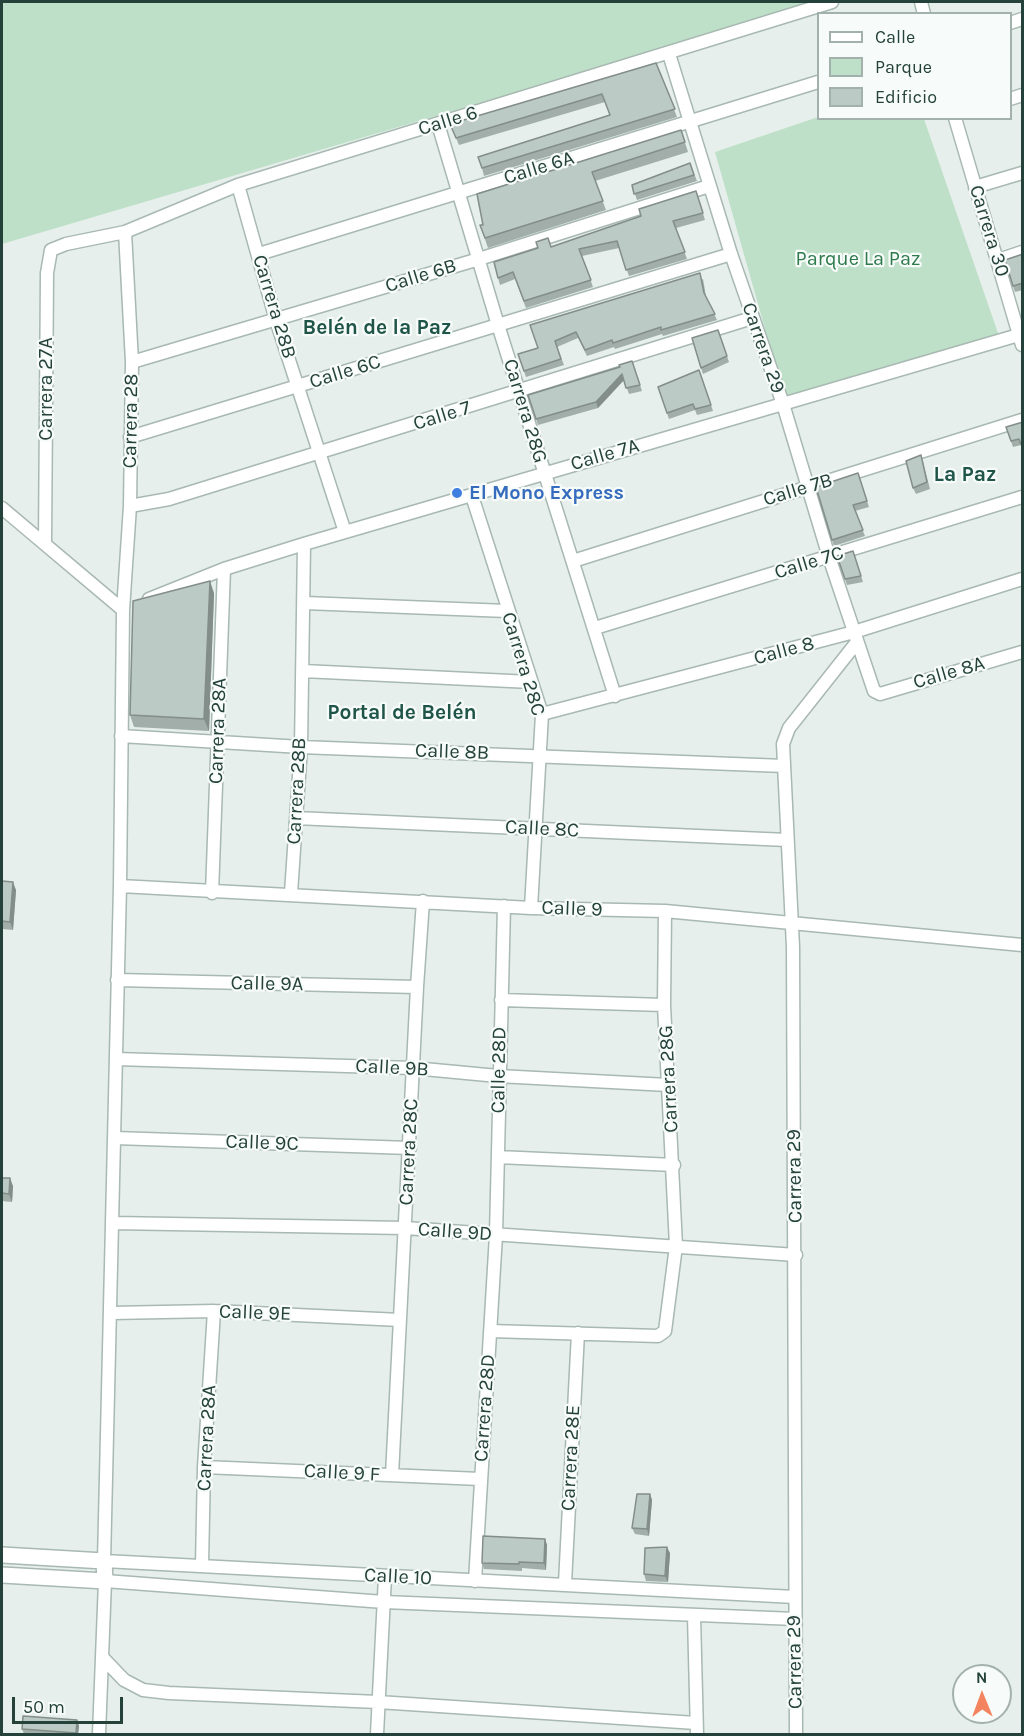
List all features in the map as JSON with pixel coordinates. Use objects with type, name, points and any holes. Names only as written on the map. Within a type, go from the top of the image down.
[{"type":"street","name":"Calle 6","points":[[66,244],[125,232],[238,185],[832,2]]},
{"type":"street","name":"Carrera 29","points":[[669,54],[709,186],[783,404],[829,557],[876,694]]},
{"type":"street","name":"Calle 6A","points":[[259,254],[817,83]]},
{"type":"street","name":"Carrera 30","points":[[956,120],[1022,338]]},
{"type":"street","name":"Carrera 28G","points":[[438,124],[498,325],[615,696]]},
{"type":"street","points":[[975,187],[1023,173]]},
{"type":"street","name":"Carrera 28B","points":[[238,185],[276,320],[345,532]]},
{"type":"street","name":"Calle 6B","points":[[132,362],[479,259],[709,186]]},
{"type":"street","name":"Carrera 28","points":[[105,1561],[120,886],[123,610],[130,506],[132,362],[125,232]]},
{"type":"street","name":"Carrera 27A","points":[[45,544],[47,264],[51,250],[66,244]]},
{"type":"street","points":[[998,260],[1023,252]]},
{"type":"street","name":"Calle 6C","points":[[130,437],[731,254]]},
{"type":"street","name":"Calle 7","points":[[130,506],[169,499],[319,454],[752,318]]},
{"type":"street","name":"Calle 7A","points":[[123,610],[225,569],[304,544],[783,404],[1022,338]]},
{"type":"street","name":"Calle 7B","points":[[573,561],[1023,420]]},
{"type":"street","name":"Carrera 28C","points":[[471,496],[542,714],[531,908]]},
{"type":"street","name":"Calle 7C","points":[[595,628],[1023,497]]},
{"type":"street","points":[[2,508],[123,610]]},
{"type":"street","name":"Carrera 28B","points":[[291,893],[301,747],[305,603],[304,544]]},
{"type":"street","name":"Carrera 28A","points":[[212,892],[225,569]]},
{"type":"street","name":"Calle 8","points":[[542,714],[856,637],[1023,579]]},
{"type":"street","points":[[305,603],[507,611]]},
{"type":"street","name":"Carrera 29","points":[[796,1734],[796,1254],[792,925],[783,744],[789,728],[856,637]]},
{"type":"street","name":"Calle 8A","points":[[876,694],[1023,652]]},
{"type":"street","points":[[303,671],[531,682]]},
{"type":"street","name":"Calle 8B","points":[[121,736],[301,747],[538,754],[784,766]]},
{"type":"street","name":"Calle 8C","points":[[296,818],[787,840]]},
{"type":"street","name":"Calle 9","points":[[120,886],[212,892],[291,893],[531,908],[665,911],[792,925],[1023,945]]},
{"type":"street","name":"Carrera 28C","points":[[392,1475],[423,901]]},
{"type":"street","name":"Calle 28D","points":[[496,1235],[498,1076],[504,906]]},
{"type":"street","name":"Carrera 28G","points":[[578,1333],[658,1336],[665,1331],[676,1246],[674,1165],[664,1005],[665,911]]},
{"type":"street","name":"Calle 9A","points":[[117,980],[417,987]]},
{"type":"street","points":[[501,1000],[664,1005]]},
{"type":"street","name":"Calle 9B","points":[[116,1059],[413,1068],[498,1076],[668,1085]]},
{"type":"street","name":"Calle 9C","points":[[115,1138],[410,1148]]},
{"type":"street","points":[[498,1157],[674,1165]]},
{"type":"street","name":"Calle 9D","points":[[113,1223],[405,1228],[796,1254]]},
{"type":"street","name":"Carrera 28D","points":[[475,1581],[496,1235]]},
{"type":"street","name":"Carrera 28A","points":[[202,1565],[204,1467],[214,1311]]},
{"type":"street","name":"Calle 9E","points":[[111,1313],[214,1311],[400,1320]]},
{"type":"street","points":[[490,1330],[578,1333]]},
{"type":"street","name":"Carrera 28E","points":[[565,1583],[578,1333]]},
{"type":"street","name":"Calle 9 F","points":[[204,1467],[480,1479]]},
{"type":"street","name":"Calle 10","points":[[2,1556],[202,1565],[385,1577],[565,1583],[688,1594],[795,1597]]},
{"type":"street","points":[[99,1734],[105,1561]]},
{"type":"street","name":"Calle 10","points":[[2,1575],[384,1602],[795,1619]]},
{"type":"street","points":[[377,1734],[385,1577]]},
{"type":"street","points":[[102,1657],[124,1680],[143,1690],[378,1702],[696,1729],[694,1616]]},
{"type":"green space","points":[[2,2],[822,2],[2,244]]},
{"type":"green space","name":"Parque La Paz","points":[[817,117],[817,120],[924,120],[1000,339],[784,396],[715,152]]},
{"type":"building","points":[[656,63],[675,109],[482,168],[478,157],[610,115],[602,94],[456,138],[450,124]]},
{"type":"building","points":[[681,130],[685,142],[592,172],[603,201],[485,238],[480,225],[483,225],[477,194]]},
{"type":"building","points":[[690,163],[694,175],[634,194],[632,185]]},
{"type":"building","points":[[696,191],[703,213],[673,221],[685,252],[626,270],[617,241],[579,249],[591,280],[524,301],[513,272],[498,278],[494,262],[538,248],[536,242],[548,238],[551,247],[641,216],[639,209]]},
{"type":"building","points":[[1023,254],[1023,283],[1013,286],[1005,260]]},
{"type":"building","points":[[700,273],[704,293],[715,314],[661,330],[661,327],[613,343],[612,340],[585,350],[576,332],[555,341],[561,359],[524,371],[518,354],[538,348],[530,325]]},
{"type":"building","points":[[718,330],[727,356],[701,368],[692,338]]},
{"type":"building","points":[[632,361],[640,385],[626,388],[622,374],[596,402],[536,419],[528,395],[620,367],[619,365]]},
{"type":"building","points":[[699,370],[711,405],[695,409],[693,404],[667,413],[658,387]]},
{"type":"building","points":[[1023,422],[1023,449],[1019,439],[1011,441],[1006,427]]},
{"type":"building","points":[[921,455],[927,482],[913,488],[906,461]]},
{"type":"building","points":[[858,473],[867,501],[853,505],[863,530],[832,540],[816,487]]},
{"type":"building","points":[[853,551],[861,576],[845,579],[837,556]]},
{"type":"building","points":[[210,581],[204,719],[130,715],[133,601]]},
{"type":"building","points":[[2,881],[13,882],[10,922],[2,921]]},
{"type":"building","points":[[2,1178],[10,1178],[9,1194],[2,1193]]},
{"type":"building","points":[[637,1494],[650,1494],[647,1529],[632,1528]]},
{"type":"building","points":[[483,1536],[545,1539],[544,1563],[482,1563]]},
{"type":"building","points":[[667,1547],[665,1576],[644,1574],[645,1548]]},
{"type":"building","points":[[23,1716],[77,1720],[76,1733],[22,1729]]},
{"type":"place","name":"El Mono Express","points":[[457,493]]},
{"type":"district","name":"Belén de la Paz","points":[[377,328]]},
{"type":"district","name":"La Paz","points":[[965,475]]},
{"type":"district","name":"Portal de Belén","points":[[402,713]]}]
